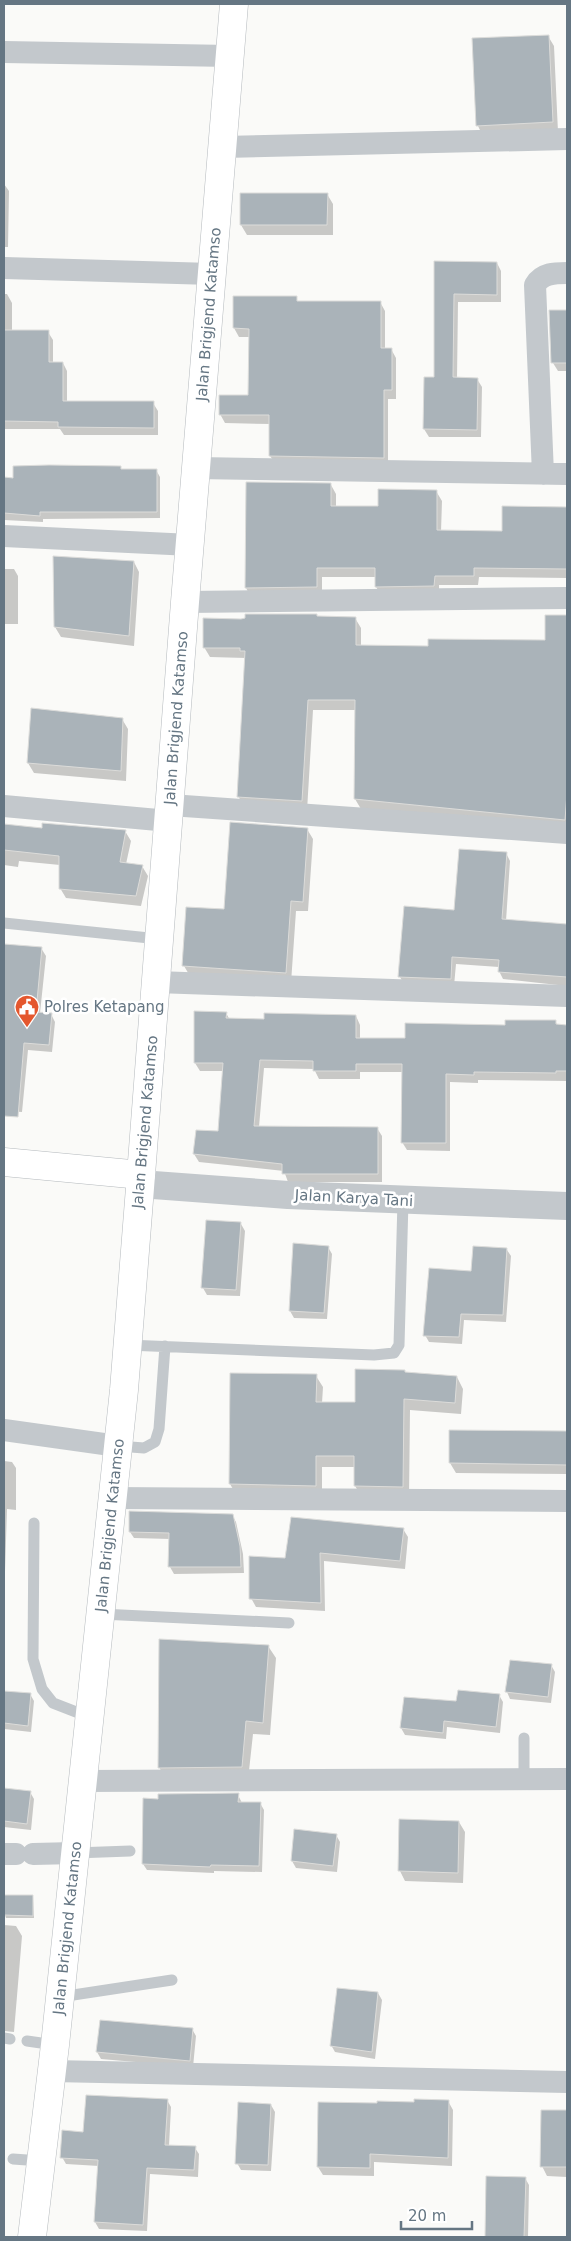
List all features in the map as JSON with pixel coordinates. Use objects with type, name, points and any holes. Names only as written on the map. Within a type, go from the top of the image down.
[{"type":"main road","name":"Jalan Brigjend Katamso","points":[[32,2237],[54,2058],[118,1446],[234,4]]},
{"type":"main road","points":[[4,1162],[140,1180]]},
{"type":"street","points":[[4,52],[230,56]]},
{"type":"street","points":[[223,147],[567,139]]},
{"type":"street","points":[[4,268],[212,274]]},
{"type":"street","points":[[543,474],[535,285],[538,280],[545,276],[567,273]]},
{"type":"street","points":[[197,468],[567,474]]},
{"type":"street","points":[[4,536],[191,545]]},
{"type":"street","points":[[185,602],[567,598]]},
{"type":"street","points":[[4,806],[567,832]]},
{"type":"street","points":[[156,982],[567,996]]},
{"type":"street","name":"Jalan Karya Tani","points":[[140,1180],[288,1195],[567,1206]]},
{"type":"street","points":[[4,1430],[118,1446]]},
{"type":"street","points":[[112,1498],[567,1501]]},
{"type":"street","points":[[83,1781],[567,1779]]},
{"type":"street","points":[[18,1854],[75,1853]]},
{"type":"street","points":[[54,2058],[567,2082]]},
{"type":"lane","points":[[4,923],[160,939]]},
{"type":"lane","points":[[127,1345],[374,1355],[394,1354],[399,1345],[403,1200]]},
{"type":"lane","points":[[118,1446],[144,1448],[155,1442],[160,1429],[166,1346]]},
{"type":"lane","points":[[34,1524],[33,1659],[42,1689],[53,1703],[89,1717]]},
{"type":"lane","points":[[101,1614],[289,1623]]},
{"type":"lane","points":[[524,1738],[524,1779]]},
{"type":"lane","points":[[75,1853],[130,1851]]},
{"type":"lane","points":[[60,1997],[172,1980]]},
{"type":"lane","points":[[27,2041],[54,2058]]},
{"type":"lane","points":[[13,2159],[41,2161]]},
{"type":"building","points":[[549,35],[553,122],[476,126],[472,38]]},
{"type":"building","points":[[240,193],[328,193],[327,225],[240,225]]},
{"type":"building","points":[[434,261],[497,262],[497,295],[454,294],[453,377],[478,378],[477,430],[423,429],[424,377],[434,377]]},
{"type":"building","points":[[233,296],[297,296],[297,301],[381,301],[381,348],[392,348],[392,390],[384,390],[384,458],[269,456],[269,415],[219,415],[219,395],[248,395],[249,329],[233,328]]},
{"type":"building","points":[[549,310],[567,310],[567,363],[551,363]]},
{"type":"building","points":[[4,330],[49,330],[49,362],[63,362],[63,401],[154,401],[154,428],[58,427],[58,422],[4,421]]},
{"type":"building","points":[[13,466],[121,466],[121,469],[157,469],[157,512],[40,512],[40,516],[4,513],[4,477],[13,478]]},
{"type":"building","points":[[246,482],[331,483],[331,506],[378,506],[378,489],[437,490],[437,530],[502,531],[502,506],[567,507],[567,569],[474,568],[474,576],[435,576],[434,586],[375,587],[375,568],[317,568],[317,587],[245,588]]},
{"type":"building","points":[[53,556],[134,561],[129,636],[54,627]]},
{"type":"building","points":[[245,614],[317,614],[317,616],[356,617],[356,645],[428,646],[428,639],[545,640],[545,615],[567,615],[567,793],[565,820],[354,799],[355,700],[308,700],[302,801],[237,797],[245,651],[240,651],[240,648],[203,648],[203,618],[241,619],[245,618]]},
{"type":"building","points":[[31,708],[123,718],[121,771],[27,763]]},
{"type":"building","points":[[230,822],[308,828],[303,902],[291,901],[286,973],[182,966],[186,907],[224,909]]},
{"type":"building","points":[[42,823],[126,830],[120,862],[143,865],[136,896],[59,889],[59,856],[4,850],[4,824],[42,828]]},
{"type":"building","points":[[459,849],[507,852],[502,919],[567,924],[567,977],[498,972],[499,960],[452,957],[451,979],[398,977],[404,906],[454,910]]},
{"type":"building","name":"Polres Ketapang","points":[[4,944],[42,947],[36,1012],[52,1013],[49,1045],[24,1043],[18,1117],[4,1116]]},
{"type":"building","points":[[194,1011],[227,1012],[226,1018],[264,1019],[264,1013],[356,1015],[356,1038],[405,1038],[405,1023],[505,1025],[505,1020],[556,1020],[556,1024],[567,1025],[567,1071],[556,1071],[556,1073],[474,1072],[474,1075],[446,1074],[446,1143],[401,1143],[402,1064],[356,1064],[356,1071],[313,1071],[313,1061],[260,1060],[254,1126],[378,1127],[378,1174],[282,1174],[282,1164],[193,1154],[196,1130],[218,1131],[223,1063],[194,1063]]},
{"type":"building","points":[[206,1220],[241,1222],[236,1290],[201,1288]]},
{"type":"building","points":[[293,1243],[329,1246],[324,1313],[289,1311]]},
{"type":"building","points":[[473,1246],[507,1248],[503,1315],[461,1314],[459,1337],[423,1336],[429,1268],[471,1271]]},
{"type":"building","points":[[355,1369],[405,1370],[405,1372],[457,1376],[455,1403],[404,1399],[403,1487],[354,1486],[354,1456],[316,1456],[316,1486],[229,1484],[230,1373],[317,1374],[316,1402],[355,1402]]},
{"type":"building","points":[[449,1430],[567,1431],[567,1465],[449,1463]]},
{"type":"building","points":[[129,1511],[233,1514],[240,1546],[241,1567],[168,1567],[169,1533],[129,1532]]},
{"type":"building","points":[[291,1517],[404,1528],[400,1561],[320,1553],[321,1603],[249,1599],[249,1556],[285,1558]]},
{"type":"building","points":[[159,1639],[269,1645],[263,1723],[246,1721],[242,1767],[158,1768]]},
{"type":"building","points":[[510,1660],[552,1664],[548,1697],[505,1692]]},
{"type":"building","points":[[458,1690],[500,1694],[496,1727],[444,1721],[443,1733],[400,1728],[404,1697],[456,1701]]},
{"type":"building","points":[[4,1691],[31,1693],[28,1726],[4,1723]]},
{"type":"building","points":[[4,1788],[31,1791],[27,1824],[4,1821]]},
{"type":"building","points":[[239,1793],[238,1802],[261,1802],[259,1866],[211,1865],[210,1867],[142,1864],[143,1798],[158,1799],[158,1794]]},
{"type":"building","points":[[399,1819],[459,1821],[458,1873],[398,1871]]},
{"type":"building","points":[[294,1829],[337,1834],[333,1866],[291,1861]]},
{"type":"building","points":[[4,1895],[33,1895],[33,1916],[4,1915]]},
{"type":"building","points":[[337,1988],[378,1992],[372,2052],[330,2046]]},
{"type":"building","points":[[100,2020],[193,2028],[190,2061],[96,2052]]},
{"type":"building","points":[[86,2095],[168,2099],[165,2145],[196,2146],[194,2170],[147,2168],[143,2225],[94,2222],[98,2160],[60,2158],[62,2130],[83,2132]]},
{"type":"building","points":[[414,2099],[449,2100],[448,2158],[370,2154],[370,2168],[317,2167],[318,2102],[414,2102]]},
{"type":"building","points":[[238,2102],[271,2104],[268,2165],[235,2164]]},
{"type":"building","points":[[541,2110],[567,2110],[567,2167],[540,2167]]},
{"type":"building","points":[[486,2176],[526,2177],[524,2237],[485,2237]]},
{"type":"place","name":"Polres Ketapang","points":[[27,1028]]}]
